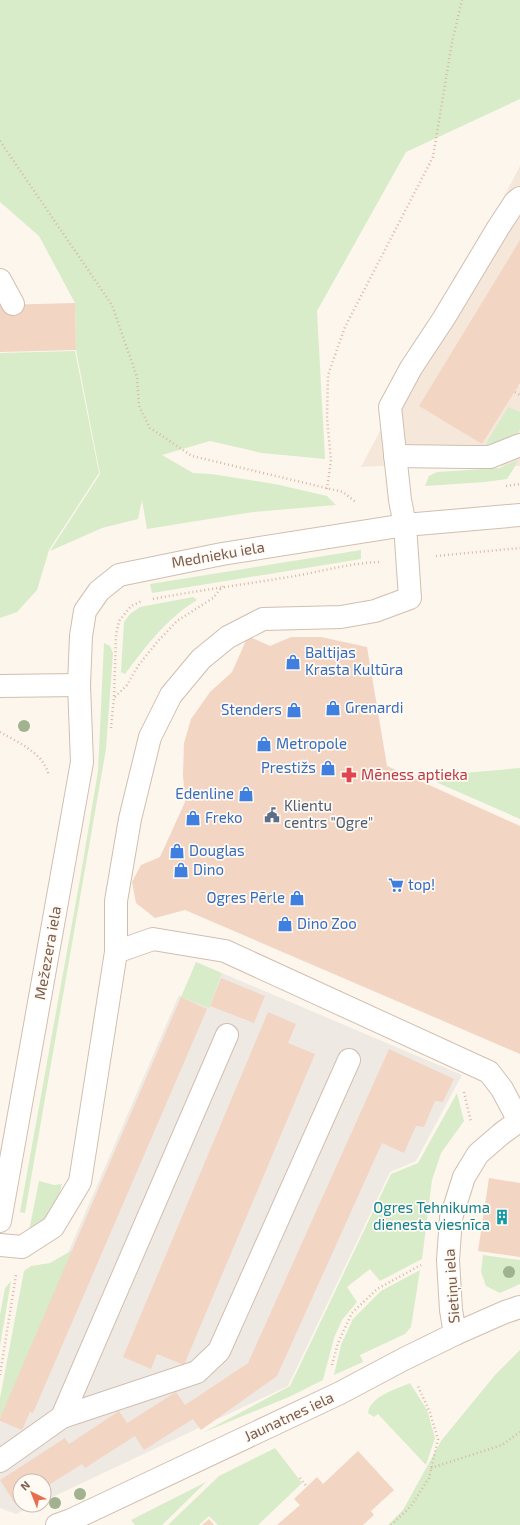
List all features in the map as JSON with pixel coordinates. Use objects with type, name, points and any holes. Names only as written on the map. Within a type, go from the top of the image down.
[{"type":"street","points":[[0,1245],[22,1247],[53,1226],[80,1182],[116,952],[116,901],[130,819],[150,737],[171,695],[201,659],[228,637],[264,619],[341,617],[375,611],[410,598],[406,525],[400,500],[390,407],[411,368],[444,318],[498,228],[515,202],[520,198]]},
{"type":"street","points":[[0,280],[12,304]]},
{"type":"street","points":[[395,456],[468,458],[490,457],[520,445]]},
{"type":"street","name":"Mednieku iela","points":[[79,685],[80,636],[84,611],[99,590],[119,575],[222,554],[406,525],[520,514]]},
{"type":"street","points":[[0,686],[79,685]]},
{"type":"street","name":"Mežezera iela","points":[[0,1221],[82,762],[79,685]]},
{"type":"street","points":[[116,952],[153,939],[225,951],[489,1072],[502,1089],[520,1120]]},
{"type":"street","points":[[62,1417],[227,1035]]},
{"type":"street","points":[[0,1462],[62,1417],[197,1372],[219,1351],[349,1060]]},
{"type":"street","name":"Sietiņu iela","points":[[455,1334],[448,1260],[451,1218],[464,1177],[478,1154],[520,1120]]},
{"type":"street","name":"Jaunatnes iela","points":[[57,1525],[85,1514],[340,1393],[455,1334],[520,1307]]},
{"type":"path","points":[[326,489],[331,460],[327,418],[328,375],[346,328],[433,157],[452,42],[462,0]]},
{"type":"path","points":[[0,141],[112,305],[137,377],[139,406],[150,428],[192,456],[343,492],[361,506]]},
{"type":"path","points":[[515,392],[520,395]]},
{"type":"path","points":[[114,697],[126,685],[138,666],[158,641],[177,621],[212,598],[224,586]]},
{"type":"path","points":[[0,732],[33,752],[44,762],[51,782]]},
{"type":"path","points":[[457,1058],[478,1154]]},
{"type":"path","points":[[340,1393],[330,1376],[338,1343],[352,1313],[377,1288],[419,1265],[448,1260]]},
{"type":"path","points":[[392,1525],[411,1506],[429,1478],[438,1439],[430,1413],[418,1385],[404,1359]]},
{"type":"path","points":[[431,1468],[502,1445],[520,1432]]},
{"type":"path","points":[[300,1478],[307,1487]]},
{"type":"shaded area","points":[[520,166],[520,466],[396,465],[361,467]]},
{"type":"shaded area","points":[[222,973],[462,1075],[416,1161],[390,1172],[288,1386],[52,1497],[52,1473],[12,1473],[12,1512],[0,1508],[0,1424],[3,1404],[179,995],[209,1007]]},
{"type":"green space","points":[[0,0],[520,0],[520,99],[406,152],[317,311],[325,459],[262,453],[210,441],[162,455],[193,473],[211,474],[275,484],[327,496],[336,505],[253,512],[147,529],[142,500],[138,519],[102,528],[50,551],[100,474],[76,350],[75,303],[39,236],[0,202]]},
{"type":"green space","points":[[75,351],[99,473],[49,550],[37,590],[17,612],[0,618],[0,353]]},
{"type":"green space","points":[[508,407],[520,412],[520,429],[514,437],[485,445]]},
{"type":"green space","points":[[518,460],[507,479],[425,486],[429,476],[437,472],[499,468]]},
{"type":"green space","points":[[361,550],[361,559],[152,593],[150,584]]},
{"type":"green space","points":[[193,597],[197,600],[176,615],[158,633],[125,674],[121,672],[124,622],[130,614],[140,607]]},
{"type":"green space","points":[[104,643],[110,646],[113,653],[106,749],[25,1213],[20,1212],[98,771]]},
{"type":"green space","points":[[520,768],[520,819],[438,783],[443,773],[452,774]]},
{"type":"green space","points":[[196,962],[222,973],[209,1008],[181,997]]},
{"type":"green space","points":[[457,1093],[464,1121],[441,1153],[432,1180],[422,1259],[380,1281],[370,1269],[347,1287],[357,1302],[342,1320],[334,1338],[323,1380],[291,1396],[202,1433],[290,1386],[391,1174],[418,1163]]},
{"type":"green space","points":[[39,1181],[54,1185],[62,1184],[53,1221],[29,1231]]},
{"type":"green space","points":[[74,1249],[0,1418],[0,1398],[24,1271],[31,1266],[50,1263]]},
{"type":"green space","points":[[483,1255],[520,1260],[520,1284],[500,1293],[486,1286],[481,1272]]},
{"type":"green space","points":[[420,1270],[411,1327],[405,1334],[360,1355],[363,1362],[334,1375],[341,1345],[353,1319],[381,1291]]},
{"type":"green space","points":[[11,1281],[0,1346],[0,1315],[5,1288]]},
{"type":"green space","points":[[520,1350],[520,1525],[388,1525],[403,1510],[441,1441],[495,1375]]},
{"type":"green space","points":[[410,1383],[427,1410],[435,1438],[426,1465],[378,1414],[374,1417],[368,1413],[370,1407],[379,1398]]},
{"type":"green space","points":[[275,1448],[302,1483],[258,1525],[218,1525],[209,1516],[199,1525],[168,1525],[219,1476]]},
{"type":"green space","points":[[206,1482],[162,1525],[135,1525],[131,1520]]},
{"type":"building","points":[[520,240],[520,383],[482,444],[419,406]]},
{"type":"building","points":[[75,303],[76,350],[0,352],[0,305]]},
{"type":"building","points":[[248,636],[270,646],[291,637],[321,637],[367,647],[387,766],[520,826],[520,1054],[185,910],[155,918],[136,903],[132,882],[141,865],[160,857],[185,802],[183,775],[184,743],[191,719],[210,692],[232,672]]},
{"type":"building","points":[[221,978],[265,996],[254,1023],[210,1006]]},
{"type":"building","points":[[181,997],[207,1009],[33,1413],[30,1412],[22,1430],[0,1421],[0,1418]]},
{"type":"building","points":[[268,1012],[296,1024],[288,1043],[315,1054],[184,1365],[157,1354],[151,1369],[123,1357]]},
{"type":"building","points":[[389,1049],[454,1079],[443,1102],[435,1101],[424,1127],[416,1126],[404,1153],[382,1143],[277,1376],[201,1430],[193,1419],[144,1450],[135,1436],[85,1468],[82,1464],[52,1483],[52,1473],[12,1473],[12,1499],[0,1480],[65,1438],[69,1444],[119,1411],[127,1423],[176,1392],[185,1405],[248,1363]]},
{"type":"building","name":"Ogres Tehnikuma dienesta viesnīca","points":[[489,1178],[520,1183],[520,1257],[478,1251]]},
{"type":"building","points":[[358,1451],[394,1490],[371,1511],[374,1515],[363,1525],[277,1525],[300,1505],[294,1499],[317,1477],[323,1484]]},
{"type":"building","points":[[209,1519],[214,1525],[202,1525]]},
{"type":"place","name":"Baltijas Krasta Kultūra","points":[[293,662]]},
{"type":"place","name":"Grenardi","points":[[333,708]]},
{"type":"place","name":"Stenders","points":[[294,710]]},
{"type":"place","name":"Metropole","points":[[264,744]]},
{"type":"place","name":"Prestižs","points":[[328,768]]},
{"type":"place","name":"Mēness aptieka","points":[[349,775]]},
{"type":"place","name":"Edenline","points":[[246,794]]},
{"type":"place","name":"Klientu centrs \"Ogre\"","points":[[272,815]]},
{"type":"place","name":"Freko","points":[[193,818]]},
{"type":"place","name":"Douglas","points":[[177,851]]},
{"type":"place","name":"Dino","points":[[181,870]]},
{"type":"place","name":"top!","points":[[396,885]]},
{"type":"place","name":"Ogres Pērle","points":[[297,898]]},
{"type":"place","name":"Dino Zoo","points":[[285,924]]},
{"type":"place","name":"Ogres Tehnikuma dienesta viesnīca","points":[[502,1217]]}]
